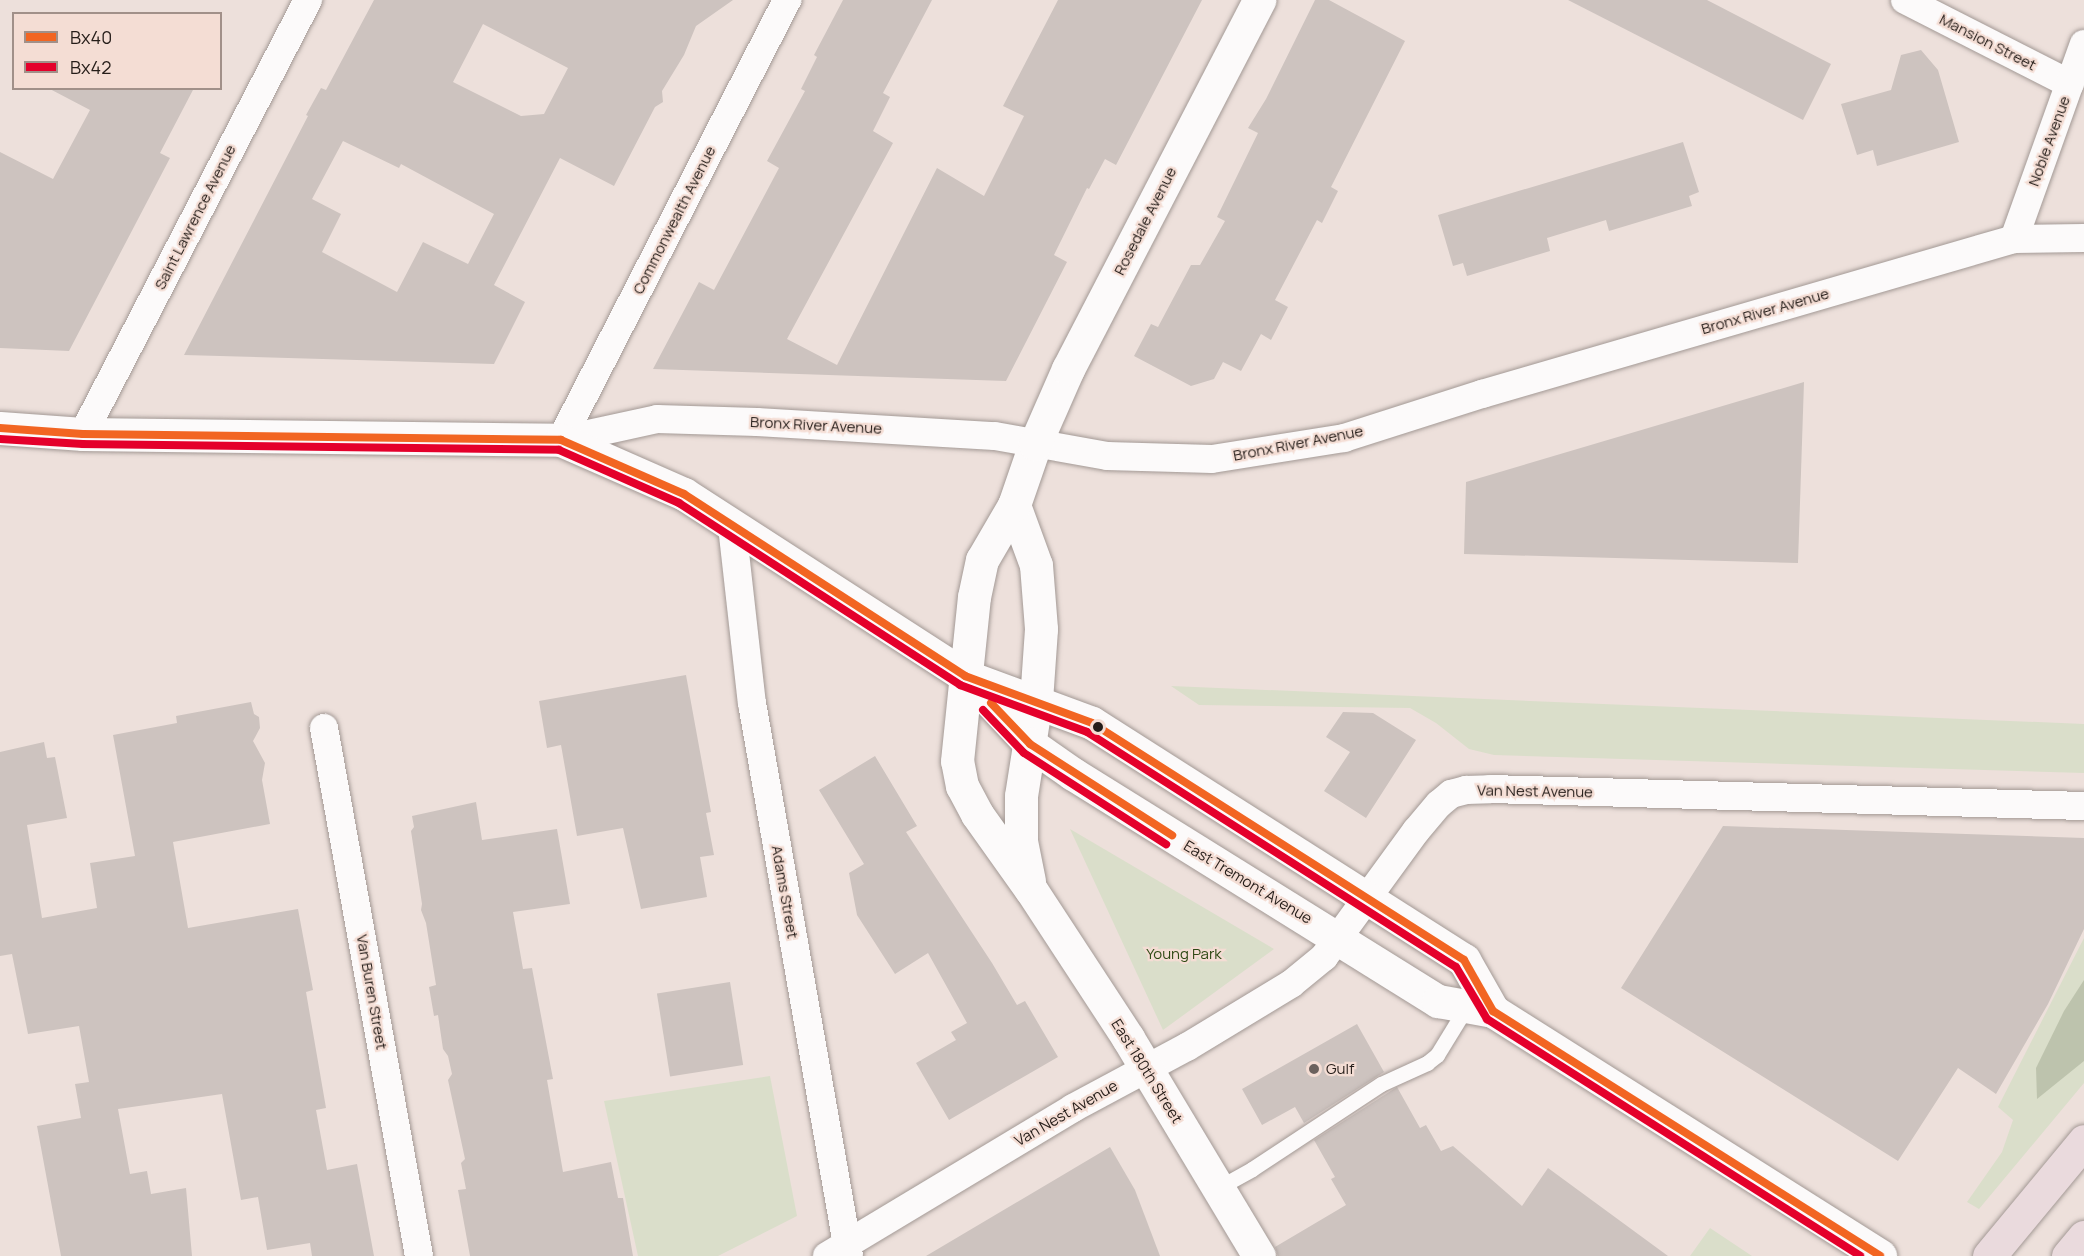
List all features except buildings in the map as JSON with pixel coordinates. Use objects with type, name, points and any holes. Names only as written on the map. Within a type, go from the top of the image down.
[{"type":"highway","points":[[1989,1256],[2084,1141]]},
{"type":"highway","points":[[2068,1256],[2084,1237]]},
{"type":"main road","name":"Rosedale Avenue","points":[[1035,444],[1068,369],[1259,0]]},
{"type":"main road","name":"East Tremont Avenue","points":[[0,428],[83,434],[561,440],[684,494],[975,692],[1030,744],[1072,774],[1438,1001],[1480,1008],[1880,1256]]},
{"type":"main road","name":"East 180th Street","points":[[1035,444],[1014,505],[982,560],[974,597],[975,692],[957,761],[962,786],[977,814],[1031,890],[1146,1068],[1259,1256]]},
{"type":"main road","name":"East 180th Street","points":[[1014,505],[1036,565],[1041,629],[1036,695],[1021,796],[1021,841],[1031,890]]},
{"type":"main road","name":"East Tremont Avenue","points":[[975,692],[1036,695],[1092,723],[1464,960],[1480,1008]]},
{"type":"street","name":"Saint Lawrence Avenue","points":[[83,434],[308,0]]},
{"type":"street","name":"Commonwealth Avenue","points":[[561,440],[787,0]]},
{"type":"street","name":"Mansion Street","points":[[1905,0],[2070,84]]},
{"type":"street","name":"Noble Avenue","points":[[2014,239],[2084,44]]},
{"type":"street","name":"Bronx River Avenue","points":[[561,440],[657,419],[838,425],[995,436],[1107,456],[1212,459],[1344,438],[1482,394],[2014,239],[2084,238]]},
{"type":"street","name":"Adams Street","points":[[732,526],[752,703],[841,1252]]},
{"type":"street","name":"Van Buren Street","points":[[324,728],[419,1256]]},
{"type":"street","name":"Van Nest Avenue","points":[[841,1252],[1073,1108],[1187,1047],[1291,984],[1324,957],[1439,804],[1451,794],[1466,790],[2084,806]]},
{"type":"lane","points":[[1218,1188],[1252,1169],[1382,1084],[1432,1059],[1480,1008]]},
{"type":"green space","points":[[1171,686],[2084,724],[2084,773],[1494,755],[1469,749],[1436,723],[1410,708],[1199,705]]},
{"type":"green space","name":"Young Park","points":[[1070,829],[1274,949],[1163,1030]]},
{"type":"green space","points":[[2084,938],[2084,1083],[1979,1209],[1967,1202],[2002,1152],[2013,1120],[1998,1107]]},
{"type":"green space","points":[[2084,980],[2084,1061],[2037,1099],[2036,1068],[2064,1011]]},
{"type":"green space","points":[[770,1076],[797,1216],[718,1256],[638,1256],[604,1101]]},
{"type":"green space","points":[[1710,1228],[1752,1256],[1690,1256]]},
{"type":"transit line","name":"Bx40","points":[[0,428],[83,434],[561,440],[684,494],[965,676],[1092,723],[1464,960],[1493,1011],[1880,1256]]},
{"type":"transit line","name":"Bx42","points":[[0,439],[83,444],[559,450],[679,503],[960,685],[1087,732],[1456,967],[1487,1019],[1860,1256]]},
{"type":"transit line","name":"Bx40","points":[[991,703],[1030,744],[1172,835]]},
{"type":"transit line","name":"Bx42","points":[[983,710],[1024,753],[1166,844]]},
{"type":"place","name":"Gulf","points":[[1314,1069]]}]
